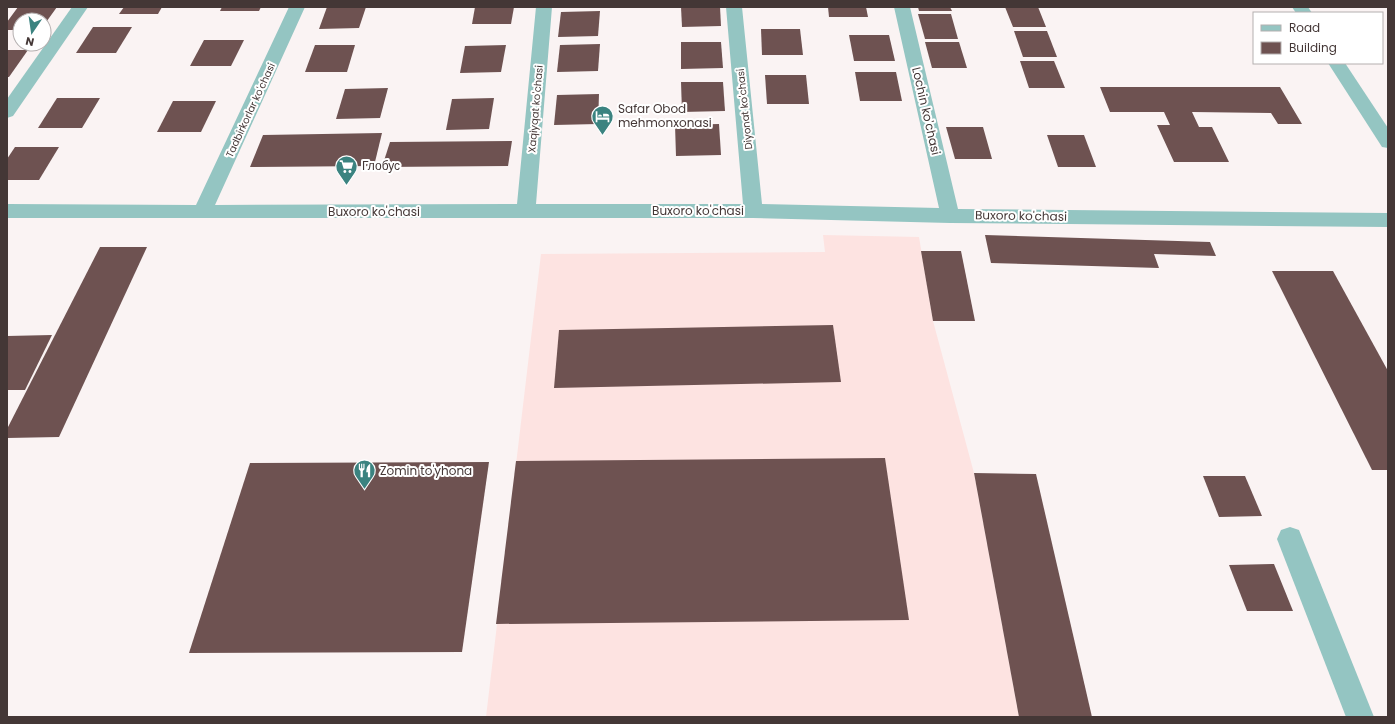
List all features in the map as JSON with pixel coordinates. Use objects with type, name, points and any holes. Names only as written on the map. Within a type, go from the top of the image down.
[{"type":"street","points":[[7,112],[80,7]]},
{"type":"street","name":"Tadbirkorlar ko'chasi","points":[[202,212],[297,7]]},
{"type":"street","name":"Xaqiyqat ko'chasi","points":[[526,211],[544,7]]},
{"type":"street","name":"Diyonat ko'chasi","points":[[734,7],[753,211]]},
{"type":"street","name":"Lochin ko'chasi","points":[[902,7],[950,216]]},
{"type":"street","points":[[1337,64],[1388,142]]},
{"type":"street","name":"Buxoro ko'chasi","points":[[7,211],[753,211],[950,216],[1388,220]]},
{"type":"street","points":[[1290,539],[1360,717]]},
{"type":"shaded area","points":[[823,235],[919,237],[933,321],[974,473],[1019,717],[486,717],[541,254],[825,252]]},
{"type":"building","points":[[18,7],[57,7],[52,14],[52,12],[14,12]]},
{"type":"building","points":[[124,7],[162,7],[158,14],[119,14]]},
{"type":"building","points":[[222,7],[261,7],[259,11],[220,11]]},
{"type":"building","points":[[327,7],[366,7],[359,28],[319,29]]},
{"type":"building","points":[[475,7],[514,7],[511,24],[472,24]]},
{"type":"building","points":[[681,7],[720,7],[721,26],[682,27]]},
{"type":"building","points":[[828,7],[866,7],[868,17],[829,17]]},
{"type":"building","points":[[918,7],[950,7],[952,11],[919,11]]},
{"type":"building","points":[[1005,7],[1038,7],[1046,27],[1013,27]]},
{"type":"building","points":[[600,11],[598,36],[558,37],[561,12]]},
{"type":"building","points":[[918,14],[951,14],[958,39],[925,39]]},
{"type":"building","points":[[12,15],[12,30],[7,30],[7,22]]},
{"type":"building","points":[[93,27],[132,27],[116,53],[76,53]]},
{"type":"building","points":[[761,29],[800,29],[803,55],[762,55]]},
{"type":"building","points":[[1014,31],[1047,31],[1057,57],[1023,57]]},
{"type":"building","points":[[849,35],[889,35],[895,61],[854,61]]},
{"type":"building","points":[[204,40],[244,40],[231,66],[190,66]]},
{"type":"building","points":[[681,42],[721,42],[723,68],[681,69]]},
{"type":"building","points":[[925,42],[959,42],[967,68],[932,68]]},
{"type":"building","points":[[600,44],[598,71],[557,72],[560,45]]},
{"type":"building","points":[[315,45],[355,45],[347,72],[305,72]]},
{"type":"building","points":[[506,45],[501,72],[460,73],[465,46]]},
{"type":"building","points":[[7,50],[12,50],[12,52],[27,52],[9,77],[7,77]]},
{"type":"building","points":[[1020,61],[1054,61],[1065,88],[1029,88]]},
{"type":"building","points":[[855,72],[896,72],[902,101],[860,101]]},
{"type":"building","points":[[765,75],[806,75],[809,104],[767,104]]},
{"type":"building","points":[[681,82],[723,82],[725,111],[682,112]]},
{"type":"building","points":[[1100,87],[1280,87],[1302,124],[1278,124],[1271,113],[1192,112],[1199,127],[1212,127],[1229,162],[1174,162],[1157,125],[1170,125],[1164,112],[1110,112]]},
{"type":"building","points":[[388,88],[380,118],[336,119],[345,89]]},
{"type":"building","points":[[599,94],[598,124],[554,125],[557,95]]},
{"type":"building","points":[[57,98],[100,98],[82,128],[38,128]]},
{"type":"building","points":[[494,98],[489,129],[446,130],[452,99]]},
{"type":"building","points":[[173,101],[216,101],[201,132],[157,132]]},
{"type":"building","points":[[719,124],[721,155],[676,156],[675,125]]},
{"type":"building","points":[[946,127],[983,127],[992,159],[955,159]]},
{"type":"building","points":[[382,133],[374,166],[250,167],[263,135]]},
{"type":"building","points":[[1047,135],[1084,135],[1096,167],[1058,167]]},
{"type":"building","points":[[512,141],[508,166],[382,167],[390,142]]},
{"type":"building","points":[[15,147],[59,147],[39,180],[7,180],[7,159]]},
{"type":"building","points":[[985,235],[1210,242],[1216,256],[1154,254],[1159,268],[991,263]]},
{"type":"building","points":[[100,247],[147,247],[59,437],[7,438],[7,429]]},
{"type":"building","points":[[921,251],[961,251],[975,321],[933,321]]},
{"type":"building","points":[[1272,271],[1333,271],[1388,371],[1388,470],[1372,470]]},
{"type":"building","points":[[833,325],[841,382],[554,388],[559,330]]},
{"type":"building","points":[[52,335],[25,390],[7,390],[7,336]]},
{"type":"building","points":[[885,458],[909,620],[496,624],[516,461]]},
{"type":"building","points":[[489,462],[462,652],[189,653],[250,463]]},
{"type":"building","points":[[974,473],[1036,474],[1092,717],[1019,717]]},
{"type":"building","points":[[1203,476],[1245,476],[1262,516],[1219,517]]},
{"type":"building","points":[[1274,564],[1293,611],[1247,611],[1229,565]]},
{"type":"place","name":"Safar Obod mehmonxonasi","points":[[602,136]]},
{"type":"place","name":"Глобус","points":[[347,186]]},
{"type":"place","name":"Zomin to'yhona","points":[[364,490]]}]
